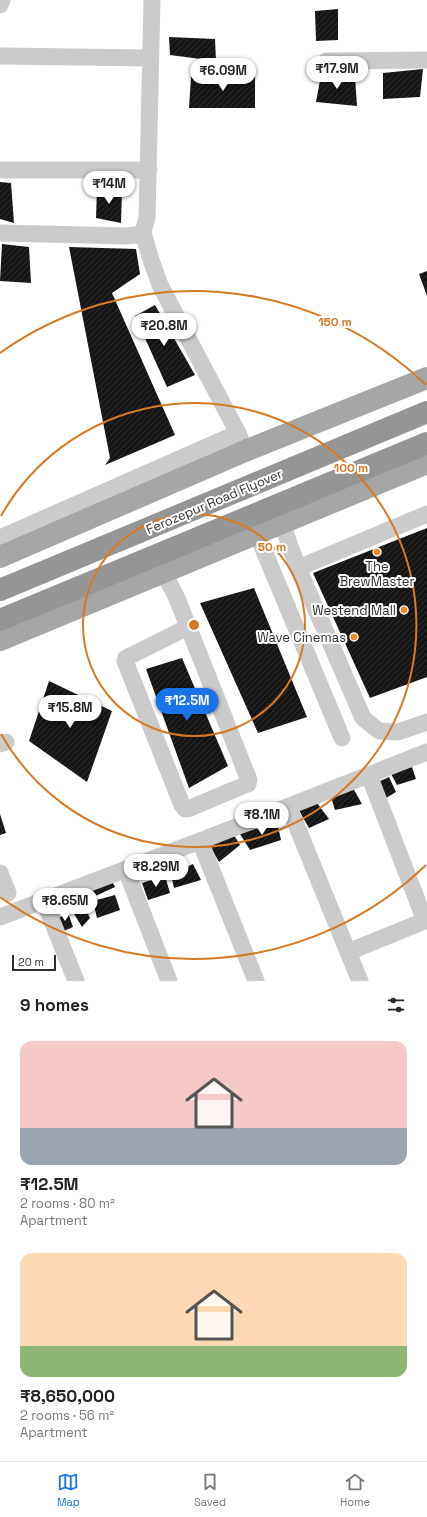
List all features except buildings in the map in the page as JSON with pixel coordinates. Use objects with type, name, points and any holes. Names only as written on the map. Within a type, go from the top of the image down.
[{"type":"highway","name":"Ferozepur Road Flyover","points":[[0,590],[427,412]]},
{"type":"highway","points":[[0,620],[427,443]]},
{"type":"main road","points":[[0,557],[242,442],[427,378]]},
{"type":"main road","points":[[0,640],[427,463]]},
{"type":"street","points":[[0,5],[2,0]]},
{"type":"street","points":[[0,538],[242,442],[160,285],[143,232],[147,218],[149,170],[152,0]]},
{"type":"street","points":[[0,56],[150,58]]},
{"type":"street","points":[[326,61],[427,60]]},
{"type":"street","points":[[0,170],[149,170]]},
{"type":"street","points":[[0,233],[126,236],[136,235],[143,232]]},
{"type":"street","points":[[298,568],[427,514]]},
{"type":"street","points":[[282,524],[298,568],[363,718],[379,731],[398,732],[427,722]]},
{"type":"street","points":[[257,534],[342,738]]},
{"type":"street","points":[[163,572],[176,596],[249,780],[248,784],[188,809],[183,808],[125,661],[126,658],[188,627]]},
{"type":"street","points":[[0,918],[369,775],[426,756]]},
{"type":"street","points":[[348,952],[426,920],[369,775]]},
{"type":"street","points":[[289,806],[360,981]]},
{"type":"street","points":[[200,841],[256,981]]},
{"type":"street","points":[[126,870],[169,981]]},
{"type":"street","points":[[0,873],[8,893]]},
{"type":"street","points":[[44,901],[76,981]]},
{"type":"place","name":"The BrewMaster","points":[[377,552]]},
{"type":"place","name":"Westend Mall","points":[[404,610]]},
{"type":"place","name":"Wave Cinemas","points":[[354,637]]}]
